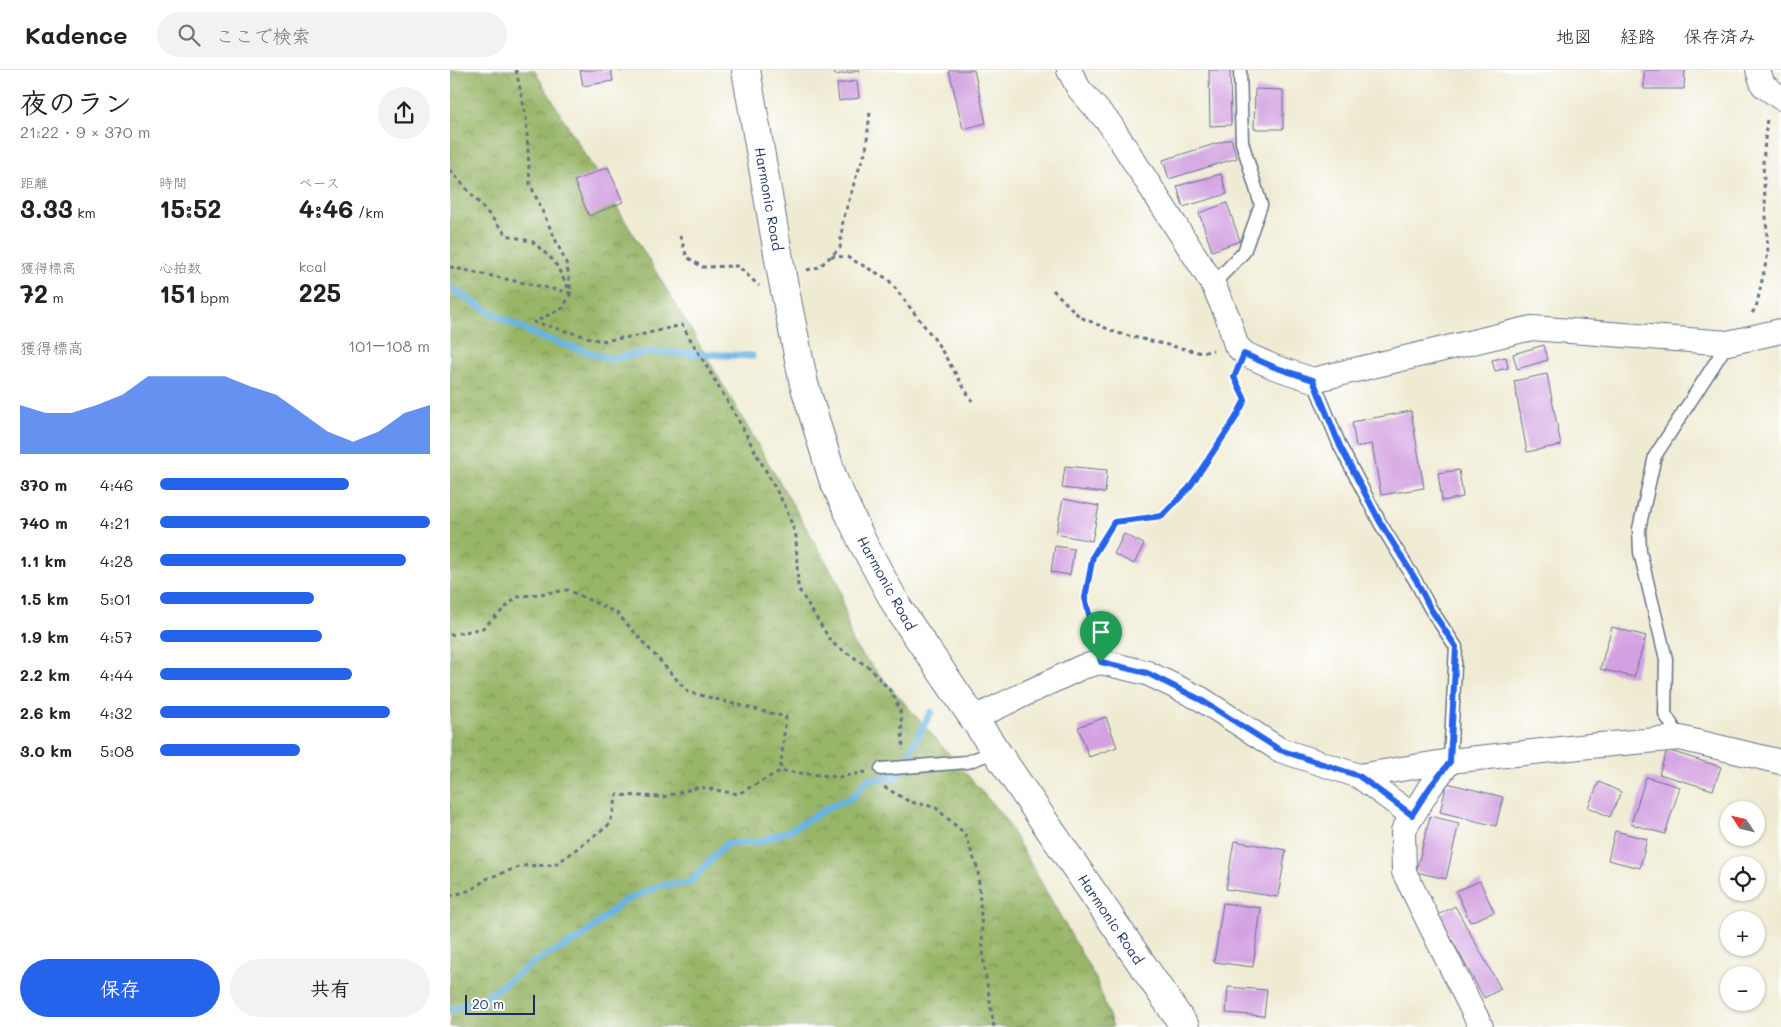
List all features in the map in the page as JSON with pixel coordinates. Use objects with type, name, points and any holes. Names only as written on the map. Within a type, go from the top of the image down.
[{"type":"street","name":"Harmonic Road","points":[[746,70],[772,281],[833,479],[863,543],[898,608],[1185,1027]]},
{"type":"street","points":[[1069,70],[1079,89],[1110,124],[1213,284],[1240,349],[1274,367],[1313,380],[1532,328],[1728,343],[1781,331]]},
{"type":"street","points":[[1758,70],[1763,86],[1778,96]]},
{"type":"street","points":[[974,718],[1082,667],[1101,662],[1147,673],[1201,700],[1280,750],[1359,776],[1412,815]]},
{"type":"street","points":[[1359,776],[1450,762],[1680,738],[1781,762]]},
{"type":"street","points":[[1450,762],[1430,787],[1403,831],[1404,872],[1481,1027]]},
{"type":"lane","points":[[1213,284],[1244,252],[1261,205],[1242,142],[1240,70]]},
{"type":"lane","points":[[1680,738],[1665,714],[1666,659],[1640,552],[1639,529],[1655,456],[1728,343]]},
{"type":"lane","points":[[1313,380],[1340,446],[1380,522],[1416,580],[1430,608],[1456,647],[1450,762]]},
{"type":"lane","points":[[884,769],[967,762],[997,751]]},
{"type":"path","points":[[516,70],[526,117],[530,184],[567,265],[571,293],[563,308],[534,322],[601,341],[636,336],[682,325],[736,416],[786,508],[796,536],[798,588],[832,643],[870,668],[893,694],[901,714],[904,767]]},
{"type":"path","points":[[1728,343],[1756,308],[1768,253],[1763,163],[1766,121],[1778,96]]},
{"type":"path","points":[[680,236],[687,257],[702,267],[738,266],[757,286],[819,267],[840,248],[843,220],[866,150],[870,112]]},
{"type":"path","points":[[450,170],[507,236],[533,242],[554,261],[571,293]]},
{"type":"path","points":[[831,256],[846,257],[888,279],[936,341],[972,401]]},
{"type":"path","points":[[450,267],[571,293]]},
{"type":"path","points":[[1054,290],[1080,317],[1117,333],[1202,352],[1240,349],[1234,377],[1245,400],[1235,419],[1189,488],[1162,516],[1114,522],[1093,556],[1085,598],[1101,662]]},
{"type":"path","points":[[450,635],[483,628],[516,597],[568,590],[617,613],[688,692],[786,717],[780,771]]},
{"type":"path","points":[[450,896],[471,890],[488,878],[522,866],[555,865],[610,824],[618,794],[663,796],[699,787],[738,794],[780,771],[839,777],[884,769],[879,783],[910,802],[935,807],[965,834],[978,870],[984,965],[994,1027]]},
{"type":"green space","points":[[450,70],[534,70],[688,325],[839,584],[852,643],[1004,817],[1096,979],[1113,1027],[450,1027]]},
{"type":"building","points":[[580,70],[611,70],[613,81],[583,86]]},
{"type":"building","points":[[834,70],[859,70],[859,71],[835,75]]},
{"type":"building","points":[[949,70],[974,70],[986,123],[963,129]]},
{"type":"building","points":[[1209,70],[1230,70],[1231,125],[1210,126]]},
{"type":"building","points":[[1644,70],[1685,70],[1684,89],[1644,89]]},
{"type":"building","points":[[857,81],[859,98],[839,101],[837,84]]},
{"type":"building","points":[[1255,89],[1283,90],[1283,129],[1254,129]]},
{"type":"building","points":[[1231,139],[1237,158],[1169,179],[1163,160]]},
{"type":"building","points":[[608,167],[623,202],[589,216],[574,181]]},
{"type":"building","points":[[1221,174],[1227,194],[1183,207],[1177,186]]},
{"type":"building","points":[[1227,203],[1240,241],[1212,251],[1199,213]]},
{"type":"building","points":[[1544,345],[1548,360],[1517,369],[1513,354]]},
{"type":"building","points":[[1506,357],[1508,368],[1495,371],[1492,360]]},
{"type":"building","points":[[1547,374],[1561,445],[1527,452],[1514,381]]},
{"type":"building","points":[[1411,411],[1424,488],[1381,495],[1372,444],[1356,447],[1352,422]]},
{"type":"building","points":[[1065,466],[1107,470],[1105,493],[1062,488]]},
{"type":"building","points":[[1459,470],[1463,497],[1442,501],[1438,473]]},
{"type":"building","points":[[1063,499],[1099,506],[1092,541],[1056,534]]},
{"type":"building","points":[[1124,534],[1144,544],[1134,564],[1114,554]]},
{"type":"building","points":[[1055,546],[1074,549],[1070,575],[1051,572]]},
{"type":"building","points":[[1612,627],[1646,636],[1634,677],[1600,669]]},
{"type":"building","points":[[1106,717],[1117,747],[1089,757],[1078,727]]},
{"type":"building","points":[[1667,750],[1721,767],[1713,790],[1659,774]]},
{"type":"building","points":[[1646,777],[1680,787],[1665,834],[1631,824]]},
{"type":"building","points":[[1599,782],[1621,792],[1610,817],[1588,807]]},
{"type":"building","points":[[1447,783],[1503,797],[1496,826],[1440,812]]},
{"type":"building","points":[[1430,816],[1459,823],[1446,879],[1416,872]]},
{"type":"building","points":[[1615,831],[1647,839],[1640,868],[1608,860]]},
{"type":"building","points":[[1234,841],[1286,850],[1278,897],[1226,889]]},
{"type":"building","points":[[1480,881],[1494,912],[1470,922],[1456,891]]},
{"type":"building","points":[[1223,903],[1261,908],[1253,967],[1214,962]]},
{"type":"building","points":[[1455,906],[1501,989],[1484,998],[1438,915]]},
{"type":"building","points":[[1228,987],[1267,990],[1264,1016],[1226,1013]]},
{"type":"waterway","points":[[450,288],[495,315],[543,338],[610,359],[649,352],[752,356]]},
{"type":"waterway","points":[[450,1010],[483,999],[536,961],[581,938],[622,902],[662,885],[689,883],[726,844],[759,842],[791,830],[831,806],[852,798],[867,780],[896,777],[931,712]]},
{"type":"route","points":[[1244,354],[1274,367],[1313,380],[1340,446],[1380,522],[1416,580],[1430,608],[1456,647],[1450,762],[1430,787],[1412,815],[1359,776],[1280,750],[1201,700],[1147,673],[1101,662],[1085,598],[1093,556],[1114,522],[1162,516],[1189,488],[1235,419],[1245,400],[1234,377],[1244,354]]}]
